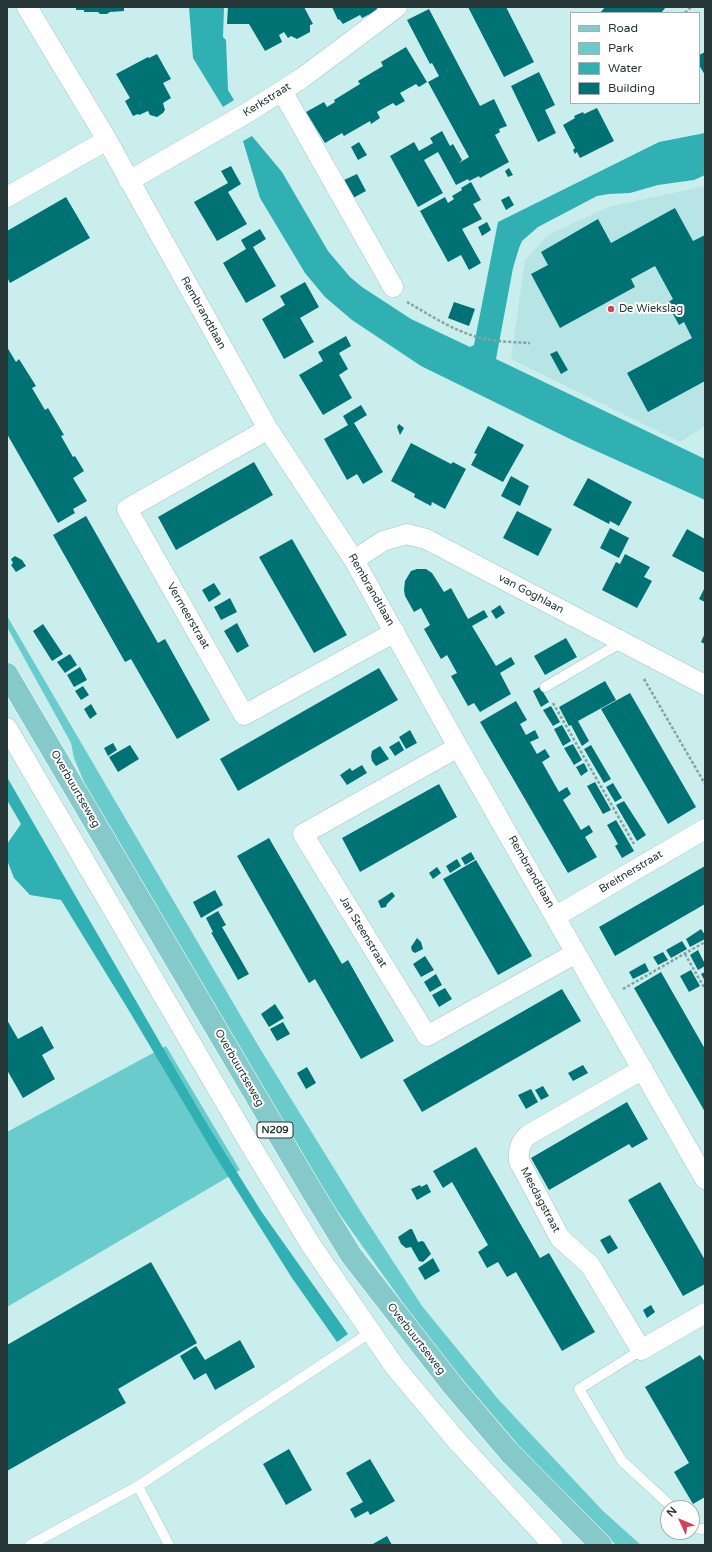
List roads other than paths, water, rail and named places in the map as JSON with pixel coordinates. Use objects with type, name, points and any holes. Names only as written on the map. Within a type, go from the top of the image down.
[{"type":"main road","name":"Overbuurtseweg","points":[[7,674],[310,1188],[352,1256],[453,1386],[509,1452],[601,1545]]},
{"type":"street","name":"Rembrandtlaan","points":[[27,7],[107,140],[268,428],[354,560],[458,747],[705,1179]]},
{"type":"street","name":"Kerkstraat","points":[[129,180],[250,111],[302,78],[397,7]]},
{"type":"street","points":[[282,90],[393,287]]},
{"type":"street","points":[[7,197],[107,140]]},
{"type":"street","name":"Vermeerstraat","points":[[268,428],[127,509],[244,715],[395,632]]},
{"type":"street","name":"van Goghlaan","points":[[354,560],[384,541],[407,534],[426,539],[705,685]]},
{"type":"street","points":[[8,732],[245,1136],[311,1245],[394,1366],[457,1442],[552,1545]]},
{"type":"street","name":"Jan Steenstraat","points":[[458,747],[303,834],[427,1036],[576,953]]},
{"type":"street","name":"Breitnerstraat","points":[[556,916],[705,829]]},
{"type":"street","name":"Mesdagstraat","points":[[640,1350],[590,1265],[560,1238],[519,1160],[518,1151],[522,1142],[528,1135],[643,1069]]},
{"type":"street","points":[[640,1350],[705,1313]]},
{"type":"lane","points":[[545,687],[622,642]]},
{"type":"lane","points":[[30,1545],[138,1486],[371,1332]]},
{"type":"lane","points":[[640,1350],[579,1389],[622,1461],[664,1500]]},
{"type":"lane","points":[[138,1486],[169,1545]]},
{"type":"water","points":[[189,7],[224,7],[223,37],[226,40],[228,90],[234,100],[223,107],[193,58]]},
{"type":"water","points":[[705,133],[705,175],[694,180],[658,185],[630,193],[597,196],[538,227],[522,241],[513,268],[496,359],[705,459],[705,500],[572,440],[421,366],[352,320],[325,297],[305,273],[260,198],[243,141],[252,136],[282,172],[328,251],[350,277],[362,287],[411,319],[470,347],[474,345],[498,222],[659,142]]},
{"type":"water","points":[[7,777],[204,1119],[261,1211],[348,1334],[337,1342],[292,1278],[214,1154],[61,900],[30,895],[14,878],[7,860],[7,844],[21,824],[7,800]]},
{"type":"place","name":"De Wiekslag","points":[[611,309]]}]
